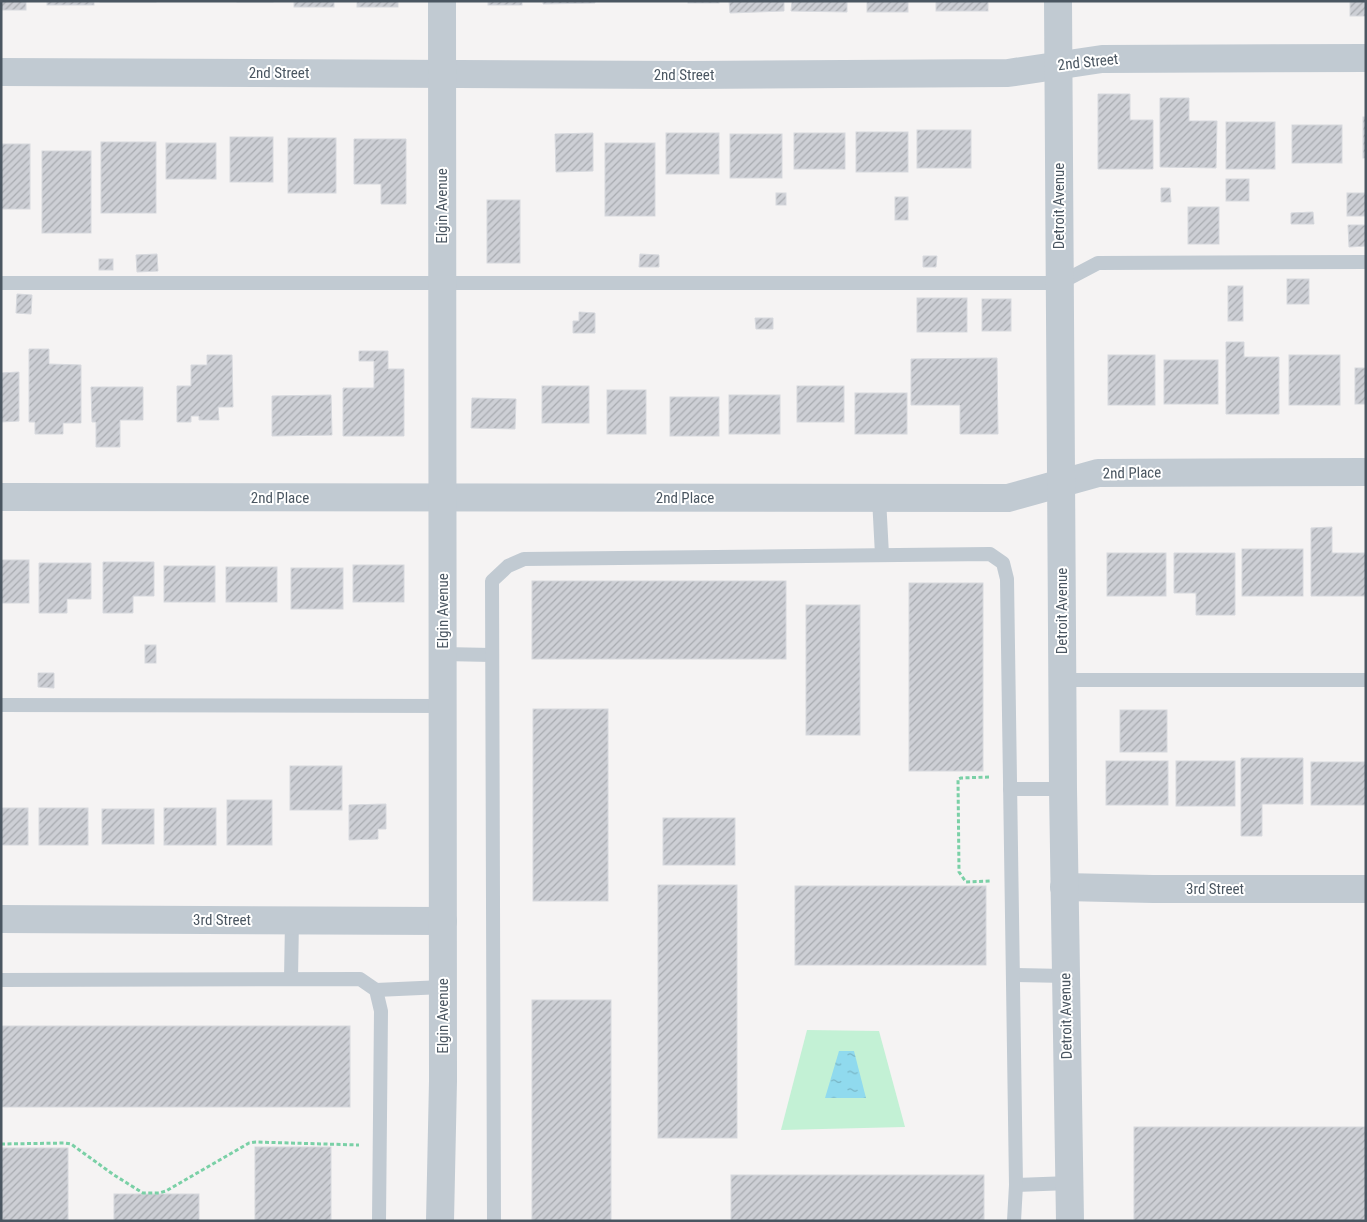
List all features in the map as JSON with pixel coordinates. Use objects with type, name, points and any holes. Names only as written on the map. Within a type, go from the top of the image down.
[{"type":"street","name":"Elgin Avenue","points":[[440,1221],[443,1081],[442,1]]},
{"type":"street","name":"Detroit Avenue","points":[[1058,1],[1063,789],[1070,1221]]},
{"type":"street","name":"2nd Street","points":[[1,72],[691,75],[1008,73],[1102,59],[1366,58]]},
{"type":"street","name":"2nd Place","points":[[1,497],[1008,498],[1098,472],[1366,472]]},
{"type":"street","name":"3rd Street","points":[[1064,887],[1366,889]]},
{"type":"street","name":"3rd Street","points":[[1,919],[443,921]]},
{"type":"lane","points":[[1,283],[1060,283],[1098,263],[1366,262]]},
{"type":"lane","points":[[879,498],[882,555]]},
{"type":"lane","points":[[494,1221],[492,581],[508,566],[524,558],[990,554],[1003,563],[1007,579],[1016,1185],[1014,1221]]},
{"type":"lane","points":[[443,654],[492,655]]},
{"type":"lane","points":[[1062,680],[1366,680]]},
{"type":"lane","points":[[1,705],[443,706]]},
{"type":"lane","points":[[1010,783],[1063,789]]},
{"type":"lane","points":[[291,979],[292,920]]},
{"type":"lane","points":[[1013,975],[1066,976]]},
{"type":"lane","points":[[1,980],[360,979],[376,990],[443,987]]},
{"type":"lane","points":[[376,990],[381,1011],[379,1221]]},
{"type":"lane","points":[[1016,1185],[1070,1183]]},
{"type":"path","points":[[1010,783],[958,779],[959,872],[966,882],[1011,879]]},
{"type":"path","points":[[1,1144],[65,1142],[71,1144],[143,1193],[166,1192],[249,1143],[380,1145]]},
{"type":"green space","points":[[807,1030],[879,1031],[905,1127],[781,1130]]},
{"type":"water","points":[[839,1051],[854,1051],[866,1098],[825,1098]]},
{"type":"building","points":[[1,1],[26,1],[26,10],[1,10]]},
{"type":"building","points":[[47,1],[94,1],[94,5],[47,5]]},
{"type":"building","points":[[156,1],[156,2],[100,2]]},
{"type":"building","points":[[273,1],[273,2],[237,2]]},
{"type":"building","points":[[294,1],[334,1],[334,7],[294,7]]},
{"type":"building","points":[[357,1],[398,1],[398,7],[357,7]]},
{"type":"building","points":[[488,1],[522,1],[522,5],[488,5]]},
{"type":"building","points":[[543,1],[595,1],[595,3],[543,4]]},
{"type":"building","points":[[688,1],[719,1],[719,3],[688,3]]},
{"type":"building","points":[[729,1],[784,1],[784,11],[730,13]]},
{"type":"building","points":[[792,1],[847,1],[847,12],[791,11]]},
{"type":"building","points":[[867,1],[908,1],[908,12],[867,12]]},
{"type":"building","points":[[936,1],[988,1],[988,11],[936,11]]},
{"type":"building","points":[[1350,1],[1366,1],[1366,16],[1350,16]]},
{"type":"building","points":[[1098,94],[1130,94],[1130,120],[1153,120],[1153,169],[1098,169]]},
{"type":"building","points":[[1160,98],[1189,98],[1189,121],[1217,121],[1216,168],[1160,167]]},
{"type":"building","points":[[1363,117],[1366,117],[1366,158],[1363,158]]},
{"type":"building","points":[[1226,122],[1275,122],[1275,169],[1226,169]]},
{"type":"building","points":[[1292,125],[1342,125],[1342,163],[1292,163]]},
{"type":"building","points":[[917,130],[971,130],[971,168],[917,168]]},
{"type":"building","points":[[856,132],[908,132],[908,172],[856,172]]},
{"type":"building","points":[[593,133],[593,171],[556,172],[555,134]]},
{"type":"building","points":[[666,133],[719,133],[719,174],[666,174]]},
{"type":"building","points":[[794,133],[845,133],[845,169],[794,169]]},
{"type":"building","points":[[730,134],[782,134],[782,178],[730,178]]},
{"type":"building","points":[[230,137],[273,137],[273,182],[230,182]]},
{"type":"building","points":[[288,138],[336,138],[336,193],[288,193]]},
{"type":"building","points":[[354,139],[406,139],[406,204],[381,204],[381,184],[354,184]]},
{"type":"building","points":[[101,142],[156,142],[156,213],[101,213]]},
{"type":"building","points":[[166,143],[216,143],[216,179],[166,179]]},
{"type":"building","points":[[605,143],[655,143],[655,216],[605,216]]},
{"type":"building","points":[[1,144],[30,144],[30,209],[1,209]]},
{"type":"building","points":[[42,151],[91,151],[91,233],[42,233]]},
{"type":"building","points":[[1226,179],[1249,179],[1249,201],[1226,201]]},
{"type":"building","points":[[1161,188],[1170,188],[1171,202],[1161,202]]},
{"type":"building","points":[[776,193],[786,193],[786,205],[776,205]]},
{"type":"building","points":[[1347,193],[1366,193],[1366,216],[1347,216]]},
{"type":"building","points":[[895,197],[908,197],[908,220],[895,220]]},
{"type":"building","points":[[487,200],[520,200],[520,263],[487,263]]},
{"type":"building","points":[[1188,207],[1219,207],[1219,244],[1188,244]]},
{"type":"building","points":[[1313,212],[1314,224],[1291,224],[1291,213]]},
{"type":"building","points":[[1348,225],[1366,225],[1366,246],[1349,247]]},
{"type":"building","points":[[157,254],[158,271],[137,272],[136,255]]},
{"type":"building","points":[[640,254],[659,255],[659,267],[639,267]]},
{"type":"building","points":[[923,256],[937,256],[936,267],[923,267]]},
{"type":"building","points":[[99,259],[113,259],[113,270],[99,270]]},
{"type":"building","points":[[1287,279],[1309,279],[1309,304],[1287,304]]},
{"type":"building","points":[[1228,286],[1243,286],[1243,321],[1228,321]]},
{"type":"building","points":[[17,294],[32,295],[31,314],[16,313]]},
{"type":"building","points":[[917,298],[967,298],[967,332],[917,332]]},
{"type":"building","points":[[982,299],[1011,299],[1011,331],[982,331]]},
{"type":"building","points":[[579,312],[595,313],[595,333],[573,333],[573,321],[579,321]]},
{"type":"building","points":[[755,318],[773,318],[773,329],[756,329]]},
{"type":"building","points":[[1226,342],[1244,342],[1244,357],[1279,357],[1279,414],[1226,414]]},
{"type":"building","points":[[29,349],[49,349],[49,364],[81,365],[81,423],[63,423],[63,434],[35,434],[35,422],[29,422]]},
{"type":"building","points":[[359,351],[388,351],[388,369],[404,369],[404,436],[343,436],[343,388],[374,388],[374,361],[359,361]]},
{"type":"building","points":[[207,355],[232,355],[233,407],[218,407],[219,420],[199,420],[199,416],[191,416],[191,422],[177,422],[177,386],[191,386],[191,365],[207,365]]},
{"type":"building","points":[[1108,355],[1155,355],[1155,405],[1108,405]]},
{"type":"building","points":[[1289,355],[1340,355],[1340,405],[1289,405]]},
{"type":"building","points":[[997,358],[998,434],[960,434],[960,405],[911,405],[911,359]]},
{"type":"building","points":[[1164,360],[1218,360],[1218,404],[1164,404]]},
{"type":"building","points":[[1355,368],[1366,368],[1366,404],[1355,404]]},
{"type":"building","points":[[19,372],[19,421],[1,422],[1,373]]},
{"type":"building","points":[[542,386],[589,386],[589,423],[542,423]]},
{"type":"building","points":[[797,386],[844,386],[844,422],[797,422]]},
{"type":"building","points":[[91,387],[143,387],[143,420],[120,420],[120,447],[96,447],[96,422],[92,422]]},
{"type":"building","points":[[607,390],[646,390],[646,434],[607,434]]},
{"type":"building","points":[[855,393],[907,393],[907,434],[855,434]]},
{"type":"building","points":[[331,395],[332,435],[272,436],[272,396]]},
{"type":"building","points":[[729,395],[780,395],[780,434],[729,434]]},
{"type":"building","points":[[670,397],[719,397],[719,436],[670,436]]},
{"type":"building","points":[[472,398],[516,399],[515,429],[471,428]]},
{"type":"building","points":[[1332,527],[1332,553],[1366,553],[1366,596],[1311,596],[1311,528]]},
{"type":"building","points":[[1242,549],[1303,549],[1303,596],[1242,596]]},
{"type":"building","points":[[1107,553],[1166,553],[1166,596],[1107,596]]},
{"type":"building","points":[[1174,553],[1235,553],[1235,615],[1196,615],[1196,593],[1174,593]]},
{"type":"building","points":[[1,560],[29,560],[29,603],[1,603]]},
{"type":"building","points":[[103,562],[154,562],[154,596],[133,596],[133,613],[103,613]]},
{"type":"building","points":[[39,563],[91,563],[91,599],[67,599],[67,613],[39,613]]},
{"type":"building","points":[[353,565],[404,565],[404,602],[353,602]]},
{"type":"building","points":[[164,566],[215,566],[215,602],[164,602]]},
{"type":"building","points":[[226,567],[277,567],[277,602],[226,602]]},
{"type":"building","points":[[291,568],[343,568],[343,609],[291,609]]},
{"type":"building","points":[[532,581],[786,581],[786,659],[532,659]]},
{"type":"building","points":[[909,583],[983,583],[983,771],[909,771]]},
{"type":"building","points":[[806,605],[860,605],[860,735],[806,735]]},
{"type":"building","points":[[145,645],[156,645],[156,663],[145,663]]},
{"type":"building","points":[[38,673],[54,673],[54,688],[38,687]]},
{"type":"building","points":[[533,709],[608,709],[608,901],[533,901]]},
{"type":"building","points":[[1120,710],[1167,710],[1167,752],[1120,752]]},
{"type":"building","points":[[1241,758],[1303,758],[1303,804],[1262,804],[1262,836],[1241,836]]},
{"type":"building","points":[[1106,761],[1168,761],[1168,805],[1106,805]]},
{"type":"building","points":[[1176,761],[1235,761],[1235,806],[1176,806]]},
{"type":"building","points":[[1311,762],[1366,762],[1366,805],[1311,805]]},
{"type":"building","points":[[290,766],[342,766],[342,810],[290,810]]},
{"type":"building","points":[[227,800],[272,800],[272,845],[227,845]]},
{"type":"building","points":[[386,804],[386,829],[378,829],[378,839],[349,840],[349,805]]},
{"type":"building","points":[[1,808],[28,808],[28,845],[1,845]]},
{"type":"building","points":[[39,808],[88,808],[88,845],[39,845]]},
{"type":"building","points":[[164,808],[216,808],[216,845],[164,845]]},
{"type":"building","points":[[102,809],[154,809],[154,844],[102,844]]},
{"type":"building","points":[[663,818],[735,818],[735,865],[663,865]]},
{"type":"building","points":[[658,885],[737,885],[737,1138],[658,1138]]},
{"type":"building","points":[[795,886],[986,886],[986,965],[795,965]]},
{"type":"building","points":[[532,1000],[611,1000],[611,1221],[532,1221]]},
{"type":"building","points":[[1,1026],[350,1026],[350,1107],[1,1107]]},
{"type":"building","points":[[1134,1127],[1366,1127],[1366,1221],[1134,1221]]},
{"type":"building","points":[[255,1147],[331,1147],[331,1221],[255,1221]]},
{"type":"building","points":[[1,1148],[68,1148],[68,1221],[1,1221]]},
{"type":"building","points":[[731,1175],[984,1175],[984,1221],[731,1221]]},
{"type":"building","points":[[114,1194],[199,1194],[199,1221],[114,1221]]}]
